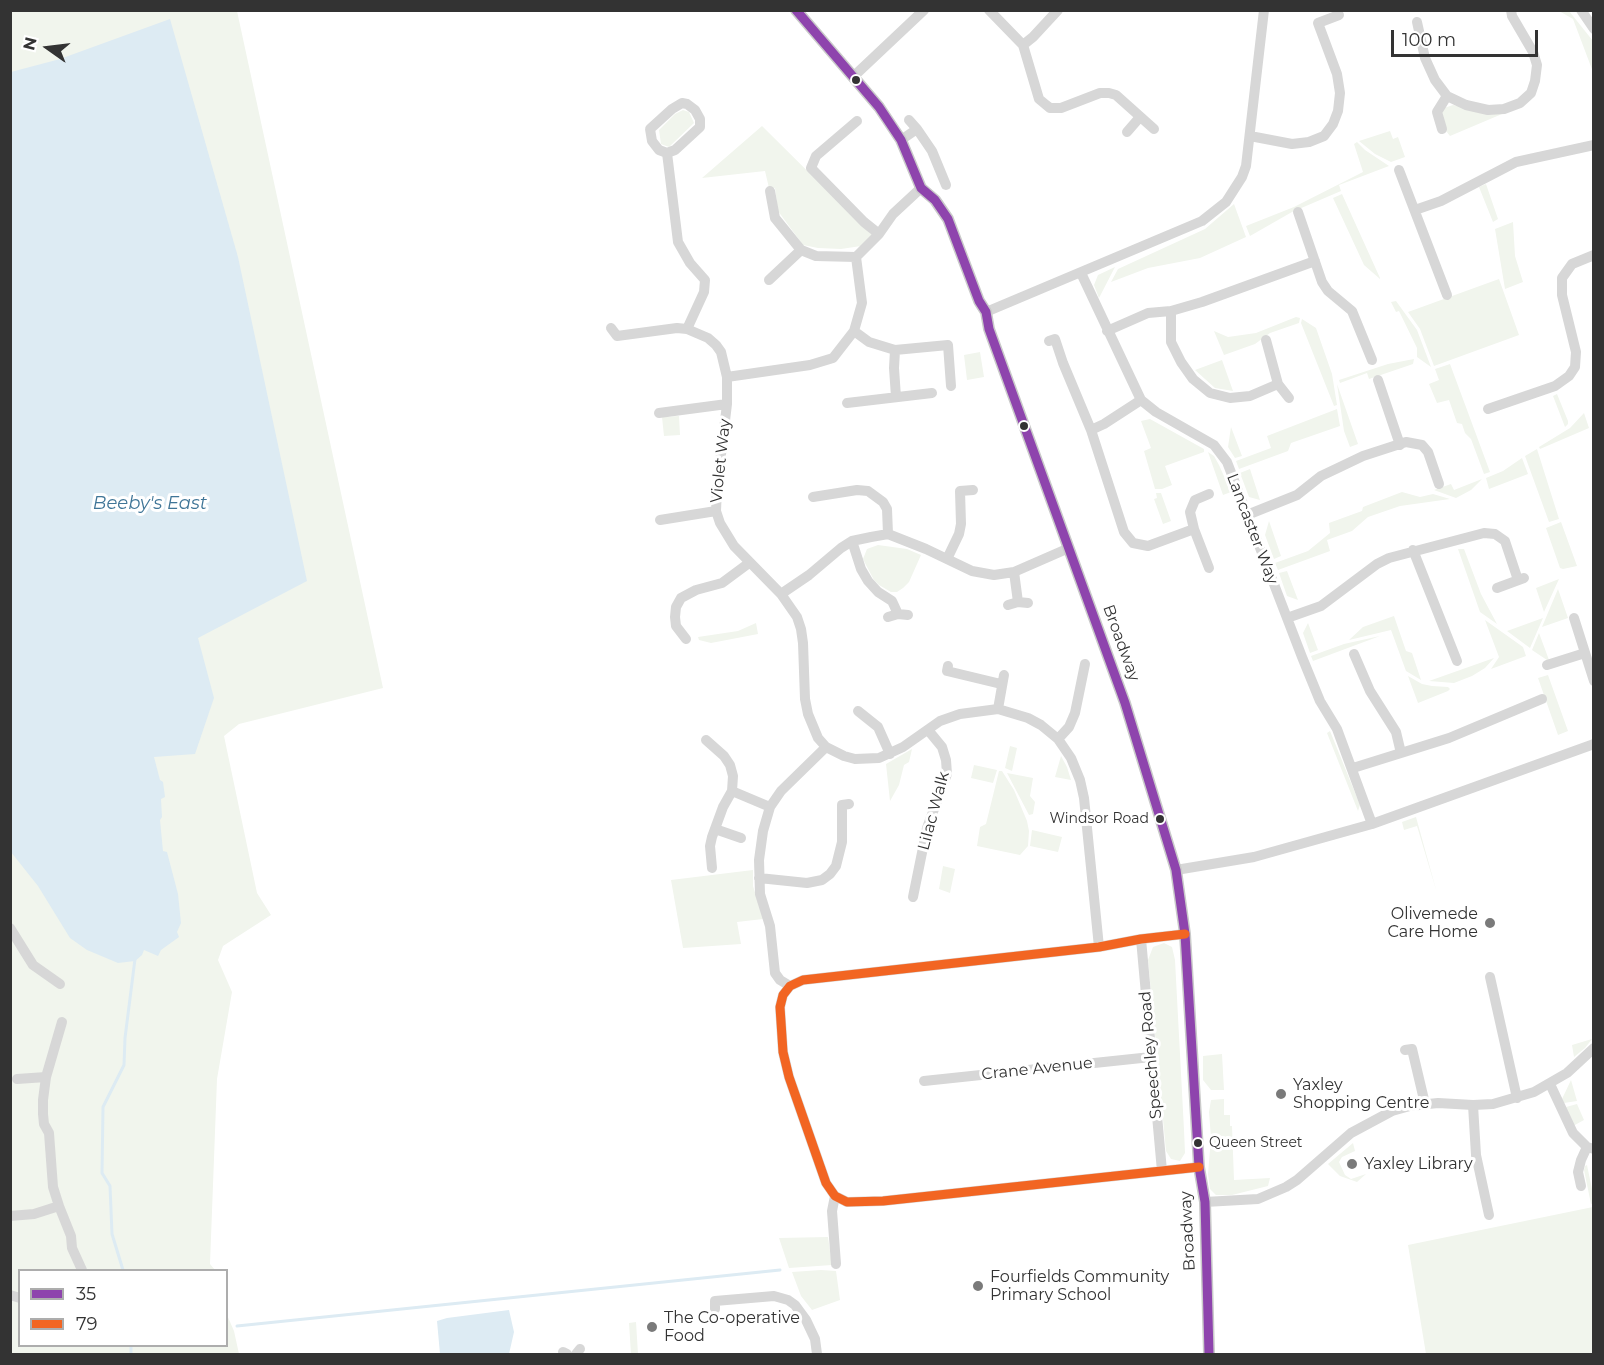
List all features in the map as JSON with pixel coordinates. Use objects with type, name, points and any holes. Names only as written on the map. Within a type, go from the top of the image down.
[{"type":"main road","name":"Broadway","points":[[796,10],[879,107],[901,140],[921,188],[935,200],[948,219],[979,300],[986,312],[989,329],[1125,703],[1176,870],[1185,934],[1200,1167],[1205,1202],[1209,1354]]},
{"type":"street","points":[[854,76],[924,10]]},
{"type":"street","points":[[989,10],[1023,45],[1039,99],[1050,108],[1061,108],[1100,93],[1109,93],[1116,95],[1154,129]]},
{"type":"street","points":[[1023,45],[1058,10]]},
{"type":"street","points":[[986,312],[1202,221],[1226,202],[1242,177],[1246,166],[1264,10]]},
{"type":"street","points":[[1417,22],[1425,58],[1435,80],[1447,96],[1467,105],[1488,110],[1511,107],[1520,103],[1531,93],[1535,81],[1537,65],[1533,52],[1512,16],[1511,10]]},
{"type":"street","points":[[1581,10],[1593,29]]},
{"type":"street","points":[[1251,136],[1292,144],[1309,142],[1324,136],[1333,124],[1338,111],[1340,93],[1336,74],[1318,23],[1339,15]]},
{"type":"street","points":[[1442,129],[1437,112],[1447,96]]},
{"type":"street","points":[[682,103],[687,104],[695,110],[700,119],[700,127],[675,150],[667,153],[659,150],[651,141],[650,129],[672,109],[682,103]]},
{"type":"street","points":[[1127,132],[1140,117]]},
{"type":"street","points":[[909,120],[932,150],[946,184]]},
{"type":"street","points":[[857,121],[816,156],[810,168],[879,234]]},
{"type":"street","points":[[901,140],[917,129]]},
{"type":"street","points":[[1414,210],[1441,201],[1515,162],[1593,145]]},
{"type":"street","points":[[611,327],[617,336],[677,328],[687,329],[704,292],[705,280],[690,263],[678,242],[667,153]]},
{"type":"street","points":[[1399,171],[1447,295]]},
{"type":"street","points":[[770,191],[775,218],[801,250],[816,256],[856,257],[879,234],[893,214],[921,188]]},
{"type":"street","points":[[1298,212],[1314,261],[1328,291],[1352,312],[1372,360]]},
{"type":"street","points":[[769,280],[801,250]]},
{"type":"street","points":[[1488,411],[1555,386],[1569,376],[1575,367],[1576,352],[1562,295],[1562,278],[1572,264],[1593,255]]},
{"type":"street","points":[[727,377],[810,364],[833,358],[854,332],[862,303],[856,257]]},
{"type":"street","points":[[1107,331],[1148,313],[1171,312],[1314,261]]},
{"type":"street","name":"Lancaster Way","points":[[1081,273],[1141,400],[1156,412],[1214,445],[1227,462],[1320,701],[1336,729],[1353,768],[1372,824]]},
{"type":"street","points":[[1171,312],[1171,342],[1193,379],[1210,393],[1230,398],[1250,396],[1278,384]]},
{"type":"street","name":"Violet Way","points":[[687,329],[708,338],[716,345],[721,352],[727,377],[728,404],[717,488],[716,511],[720,524],[734,546],[781,594],[796,616],[801,629],[808,714],[818,738],[826,747]]},
{"type":"street","points":[[854,332],[869,342],[896,350],[948,345],[951,386]]},
{"type":"street","points":[[1055,339],[1091,430],[1124,532],[1133,543],[1148,546],[1194,529]]},
{"type":"street","points":[[1266,340],[1278,384],[1289,398]]},
{"type":"street","points":[[896,350],[894,368],[897,397]]},
{"type":"street","points":[[1378,380],[1400,445]]},
{"type":"street","points":[[847,403],[932,393]]},
{"type":"street","points":[[1091,430],[1141,400]]},
{"type":"street","points":[[659,413],[728,404]]},
{"type":"street","points":[[1247,515],[1298,495],[1340,466],[1406,442],[1422,445],[1428,452],[1439,484]]},
{"type":"street","points":[[947,559],[957,540],[961,524],[960,491],[972,489]]},
{"type":"street","points":[[810,497],[857,490],[868,491],[884,502],[887,509],[888,534]]},
{"type":"street","points":[[1209,494],[1195,500],[1190,512],[1209,568]]},
{"type":"street","points":[[660,520],[716,511]]},
{"type":"street","points":[[781,594],[852,541],[888,534],[972,571],[994,575],[1014,572],[1069,548]]},
{"type":"street","points":[[1287,618],[1321,606],[1383,561],[1413,550],[1484,534],[1496,534],[1505,541],[1521,579],[1497,588]]},
{"type":"street","points":[[852,541],[861,569],[868,581],[878,592],[892,601],[898,615]]},
{"type":"street","points":[[1413,550],[1457,662]]},
{"type":"street","points":[[686,639],[676,626],[676,607],[681,598],[696,590],[722,583],[749,563]]},
{"type":"street","points":[[1014,572],[1018,603]]},
{"type":"street","points":[[1574,618],[1593,681]]},
{"type":"street","points":[[1547,665],[1585,653]]},
{"type":"street","points":[[1354,654],[1370,692],[1396,732],[1401,753]]},
{"type":"street","points":[[1058,739],[1070,727],[1085,680],[1085,664]]},
{"type":"street","points":[[948,666],[947,671],[1003,679],[998,709]]},
{"type":"street","points":[[1353,768],[1449,738],[1511,715],[1542,699]]},
{"type":"street","points":[[790,986],[780,980],[775,973],[770,926],[760,894],[759,878],[763,831],[770,807],[781,791],[826,747],[844,756],[869,760],[890,754],[940,721],[960,714],[998,709],[1028,718],[1041,725],[1058,739],[1071,758],[1084,798],[1100,947]]},
{"type":"street","points":[[863,712],[878,727],[890,754]]},
{"type":"street","name":"Lilac Walk","points":[[913,897],[927,828],[946,774],[946,760],[942,747],[928,730]]},
{"type":"street","points":[[706,740],[724,756],[733,776],[732,791],[714,829],[710,846],[712,867]]},
{"type":"street","points":[[1176,870],[1254,857],[1372,824],[1593,744]]},
{"type":"street","points":[[732,791],[770,807]]},
{"type":"street","points":[[759,878],[807,883],[822,880],[830,874],[836,866],[842,842],[842,805]]},
{"type":"street","points":[[714,829],[741,838]]},
{"type":"street","points":[[10,928],[33,965],[60,984]]},
{"type":"street","points":[[1185,934],[1100,947],[803,980],[790,986],[783,995],[780,1007],[783,1052],[789,1077],[826,1183],[835,1196],[847,1202],[859,1203],[1200,1167]]},
{"type":"street","name":"Speechley Road","points":[[1141,939],[1162,1171]]},
{"type":"street","points":[[1490,976],[1499,999],[1517,1098]]},
{"type":"street","points":[[62,1022],[46,1077],[43,1114],[44,1124],[49,1133],[53,1187],[71,1236],[72,1248],[82,1269]]},
{"type":"street","points":[[1205,1202],[1258,1199],[1286,1187],[1351,1133],[1392,1111],[1425,1104],[1493,1104],[1517,1098],[1550,1084],[1583,1060],[1593,1048]]},
{"type":"street","points":[[1405,1050],[1412,1049],[1425,1104]]},
{"type":"street","name":"Crane Avenue","points":[[924,1081],[1151,1058]]},
{"type":"street","points":[[17,1079],[46,1077]]},
{"type":"street","points":[[1550,1084],[1573,1132],[1590,1148],[1581,1160],[1578,1172],[1581,1186]]},
{"type":"street","points":[[1473,1105],[1476,1155],[1491,1200],[1490,1215]]},
{"type":"street","points":[[835,1196],[832,1211],[837,1264]]},
{"type":"street","points":[[10,1216],[34,1214],[59,1206]]},
{"type":"street","points":[[715,1309],[715,1301],[774,1296],[788,1299],[806,1320],[815,1339],[817,1354]]},
{"type":"shaded area","points":[[10,11],[237,11],[383,688],[239,724],[224,736],[257,893],[271,915],[223,946],[218,960],[232,992],[217,1079],[210,1264],[214,1269],[18,1269],[18,1347],[228,1347],[228,1317],[234,1331],[239,1354],[11,1354]]},
{"type":"shaded area","points":[[1559,11],[1569,11],[1593,41],[1593,72],[1573,19]]},
{"type":"shaded area","points":[[1453,105],[1502,114],[1450,136],[1446,131],[1442,113],[1444,108]]},
{"type":"shaded area","points":[[683,110],[689,112],[694,123],[669,147],[661,144],[659,130],[675,114]]},
{"type":"shaded area","points":[[762,126],[873,236],[861,246],[841,249],[803,245],[778,211],[775,188],[769,188],[765,171],[702,178]]},
{"type":"shaded area","points":[[1390,131],[1393,139],[1398,137],[1405,157],[1391,162],[1375,154],[1359,141]]},
{"type":"shaded area","points":[[1357,142],[1389,166],[1339,185],[1341,191],[1292,212],[1250,236],[1246,226],[1294,207],[1363,172],[1354,144]]},
{"type":"shaded area","points":[[1486,184],[1498,219],[1493,222],[1479,187]]},
{"type":"shaded area","points":[[1342,194],[1380,279],[1364,265],[1333,198]]},
{"type":"shaded area","points":[[1234,204],[1246,237],[1200,258],[1148,268],[1111,282],[1118,269],[1205,229]]},
{"type":"shaded area","points":[[1513,222],[1515,256],[1523,282],[1505,289],[1495,229]]},
{"type":"shaded area","points":[[1115,267],[1099,298],[1094,285],[1098,275]]},
{"type":"shaded area","points":[[1499,279],[1519,335],[1434,366],[1420,329],[1408,312]]},
{"type":"shaded area","points":[[1396,301],[1417,330],[1431,367],[1417,357],[1417,348],[1399,311],[1396,312],[1391,302]]},
{"type":"shaded area","points":[[1296,317],[1300,318],[1299,323],[1270,333],[1255,344],[1224,355],[1214,331],[1228,337],[1256,333]]},
{"type":"shaded area","points":[[1302,319],[1316,328],[1332,374],[1337,405],[1334,406],[1301,323]]},
{"type":"shaded area","points":[[980,352],[984,377],[967,380],[964,355]]},
{"type":"shaded area","points":[[1414,359],[1413,364],[1369,379],[1367,373],[1340,383],[1339,380],[1388,364]]},
{"type":"shaded area","points":[[1222,360],[1233,391],[1215,388],[1195,370]]},
{"type":"shaded area","points":[[1450,364],[1490,472],[1484,474],[1471,439],[1465,433],[1462,424],[1457,423],[1449,400],[1437,403],[1429,384],[1439,380],[1435,369]]},
{"type":"shaded area","points":[[1337,384],[1358,444],[1350,447],[1344,431]]},
{"type":"shaded area","points":[[1557,394],[1568,421],[1565,427],[1553,396]]},
{"type":"shaded area","points":[[1337,409],[1340,426],[1291,443],[1288,451],[1239,469],[1236,461],[1271,448],[1267,436]]},
{"type":"shaded area","points":[[1584,413],[1589,428],[1540,449],[1539,447],[1570,428]]},
{"type":"shaded area","points":[[679,416],[680,435],[664,436],[662,417]]},
{"type":"shaded area","points":[[1150,419],[1204,449],[1204,452],[1165,466],[1172,485],[1162,489],[1155,489],[1144,451],[1151,448],[1141,421]]},
{"type":"shaded area","points":[[1231,427],[1242,456],[1235,458],[1228,447]]},
{"type":"shaded area","points":[[1537,449],[1559,519],[1549,522],[1525,456]]},
{"type":"shaded area","points":[[1208,452],[1214,456],[1231,492],[1223,495]]},
{"type":"shaded area","points":[[1522,458],[1528,474],[1489,489],[1486,478],[1503,471]]},
{"type":"shaded area","points":[[1250,469],[1260,500],[1249,497],[1240,473]]},
{"type":"shaded area","points":[[1482,479],[1471,490],[1456,498],[1434,490],[1451,484],[1454,490]]},
{"type":"shaded area","points":[[1402,492],[1420,497],[1433,494],[1450,499],[1400,506],[1368,517],[1352,531],[1327,540],[1330,551],[1278,570],[1275,563],[1308,551],[1330,533],[1329,523],[1362,511],[1363,507]]},
{"type":"shaded area","points":[[1156,493],[1161,493],[1171,521],[1163,524],[1154,499],[1157,498]]},
{"type":"shaded area","points":[[1269,521],[1281,556],[1274,559],[1265,535]]},
{"type":"shaded area","points":[[1561,522],[1577,566],[1563,569],[1560,568],[1546,528]]},
{"type":"shaded area","points":[[878,545],[907,549],[921,555],[909,582],[897,592],[891,592],[879,585],[863,559],[867,549]]},
{"type":"shaded area","points":[[1458,549],[1464,549],[1481,594],[1497,624],[1480,612]]},
{"type":"shaded area","points":[[1287,571],[1298,600],[1287,596],[1279,573]]},
{"type":"shaded area","points":[[1559,579],[1544,612],[1536,588]]},
{"type":"shaded area","points":[[1558,589],[1568,618],[1542,627]]},
{"type":"shaded area","points":[[1394,616],[1406,651],[1412,653],[1421,680],[1406,671],[1391,630],[1349,640],[1363,627]]},
{"type":"shaded area","points":[[1543,618],[1530,648],[1507,631]]},
{"type":"shaded area","points":[[1485,620],[1523,647],[1526,656],[1491,669],[1499,657]]},
{"type":"shaded area","points":[[756,623],[758,634],[711,643],[699,640],[698,637],[738,631]]},
{"type":"shaded area","points":[[1308,623],[1318,650],[1310,653],[1303,633]]},
{"type":"shaded area","points":[[1539,633],[1549,660],[1532,650]]},
{"type":"shaded area","points":[[1380,636],[1313,661],[1311,656],[1344,644]]},
{"type":"shaded area","points":[[1494,658],[1485,668],[1454,683],[1429,681]]},
{"type":"shaded area","points":[[1548,675],[1568,731],[1558,735],[1538,678]]},
{"type":"shaded area","points":[[1408,676],[1422,684],[1450,689],[1418,703]]},
{"type":"shaded area","points":[[1330,731],[1360,805],[1358,811],[1327,733]]},
{"type":"shaded area","points":[[1010,746],[1017,748],[1012,771],[1005,768]]},
{"type":"shaded area","points":[[912,749],[909,762],[904,765],[899,785],[890,801],[886,764]]},
{"type":"shaded area","points":[[1061,756],[1067,767],[1071,780],[1055,777]]},
{"type":"shaded area","points":[[974,765],[997,770],[993,783],[971,778]]},
{"type":"shaded area","points":[[999,771],[1002,771],[1014,790],[1027,821],[1028,846],[1020,855],[977,846],[980,827],[986,824]]},
{"type":"shaded area","points":[[1007,773],[1033,778],[1030,796],[1035,802],[1033,814],[1029,815]]},
{"type":"shaded area","points":[[1416,817],[1437,893],[1417,826],[1404,830],[1402,822]]},
{"type":"shaded area","points":[[1032,830],[1062,837],[1058,852],[1030,846]]},
{"type":"shaded area","points":[[943,866],[955,869],[950,893],[939,889]]},
{"type":"shaded area","points":[[753,870],[753,886],[763,919],[737,922],[741,944],[683,948],[671,880]]},
{"type":"shaded area","points":[[1164,943],[1172,947],[1175,960],[1185,1153],[1180,1161],[1171,1159],[1166,1151],[1148,960],[1153,947]]},
{"type":"shaded area","points":[[1592,1039],[1585,1048],[1574,1057],[1572,1045]]},
{"type":"shaded area","points":[[1222,1054],[1224,1090],[1211,1090],[1203,1080],[1203,1056]]},
{"type":"shaded area","points":[[1571,1080],[1577,1101],[1564,1103],[1562,1099]]},
{"type":"shaded area","points":[[1224,1099],[1224,1115],[1230,1115],[1230,1126],[1232,1126],[1234,1180],[1270,1178],[1268,1186],[1232,1195],[1216,1195],[1210,1189],[1208,1174],[1211,1138],[1209,1112],[1211,1100]]},
{"type":"shaded area","points":[[1577,1104],[1584,1120],[1573,1126],[1566,1107]]},
{"type":"shaded area","points":[[1353,1143],[1355,1151],[1342,1157],[1339,1162],[1345,1175],[1351,1179],[1366,1174],[1357,1182],[1340,1176],[1328,1164]]},
{"type":"shaded area","points":[[1587,1165],[1593,1194],[1591,1204],[1584,1170]]},
{"type":"shaded area","points":[[1593,1207],[1593,1354],[1426,1354],[1408,1245]]},
{"type":"shaded area","points":[[828,1237],[832,1265],[789,1268],[779,1238]]},
{"type":"shaded area","points":[[836,1271],[840,1300],[812,1310],[801,1296],[792,1272]]},
{"type":"shaded area","points":[[636,1322],[638,1354],[631,1354],[629,1323]]},
{"type":"water","name":"Beeby's East","points":[[170,19],[238,257],[307,581],[198,638],[214,698],[195,754],[154,757],[160,780],[163,782],[165,797],[161,799],[162,817],[160,820],[163,851],[167,852],[178,894],[181,923],[177,932],[179,937],[161,950],[158,956],[144,950],[135,961],[118,963],[87,950],[70,938],[38,886],[11,852],[11,72],[60,59]]},
{"type":"water","points":[[509,1310],[514,1332],[509,1354],[440,1354],[437,1321]]},
{"type":"waterway","points":[[123,1269],[112,1234],[110,1186],[102,1173],[103,1107],[124,1065],[135,959]]},
{"type":"waterway","points":[[237,1326],[780,1270]]},
{"type":"waterway","points":[[131,1347],[131,1354]]},
{"type":"transit line","name":"35","points":[[796,10],[879,107],[901,140],[921,188],[935,200],[948,219],[979,301],[986,312],[989,329],[1125,703],[1176,870],[1185,934],[1199,1167],[1205,1202],[1209,1354]]},
{"type":"transit line","name":"79","points":[[1185,934],[1099,947],[803,980],[790,986],[783,995],[780,1007],[783,1052],[789,1077],[826,1183],[835,1196],[847,1202],[883,1201],[1199,1167]]},
{"type":"place","name":"Windsor Road","points":[[1160,819]]},
{"type":"place","name":"Olivemede Care Home","points":[[1490,923]]},
{"type":"place","name":"Yaxley Shopping Centre","points":[[1281,1094]]},
{"type":"place","name":"Queen Street","points":[[1198,1143]]},
{"type":"place","name":"Yaxley Library","points":[[1352,1164]]},
{"type":"place","name":"Fourfields Community Primary School","points":[[978,1286]]},
{"type":"place","name":"The Co-operative Food","points":[[652,1327]]}]
